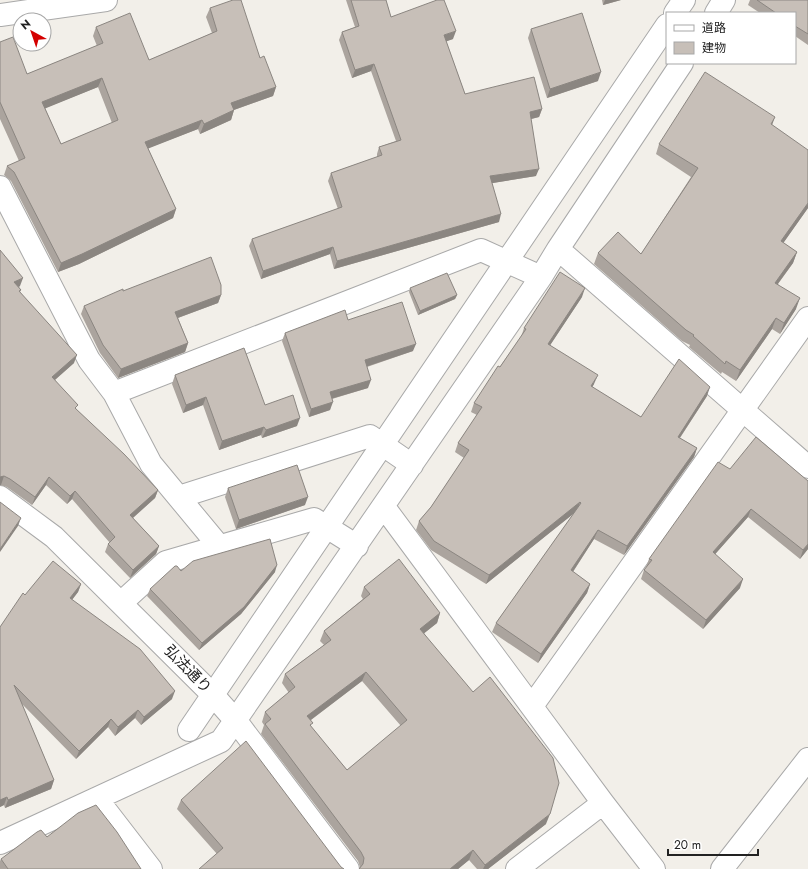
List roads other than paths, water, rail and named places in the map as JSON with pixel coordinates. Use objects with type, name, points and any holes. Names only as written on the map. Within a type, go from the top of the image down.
[{"type":"street","points":[[0,15],[106,0]]},
{"type":"street","points":[[676,12],[684,0]]},
{"type":"street","points":[[717,12],[724,0]]},
{"type":"street","points":[[189,730],[328,528],[666,26]]},
{"type":"street","points":[[0,843],[97,800],[221,741],[384,507],[541,277],[558,249],[681,64]]},
{"type":"street","points":[[0,187],[89,360],[114,392],[151,464],[219,546]]},
{"type":"street","points":[[558,249],[808,467]]},
{"type":"street","points":[[114,392],[482,250],[541,277]]},
{"type":"street","points":[[532,706],[741,410],[808,318]]},
{"type":"street","points":[[179,497],[370,436],[412,465]]},
{"type":"street","name":"弘法通り","points":[[0,497],[54,537],[122,602],[213,695],[236,721],[348,869]]},
{"type":"street","points":[[384,507],[603,803],[654,869]]},
{"type":"street","points":[[122,602],[166,562],[314,519],[357,546]]},
{"type":"street","points":[[722,869],[808,759]]},
{"type":"street","points":[[97,800],[151,869]]},
{"type":"street","points":[[517,869],[603,803]]}]
